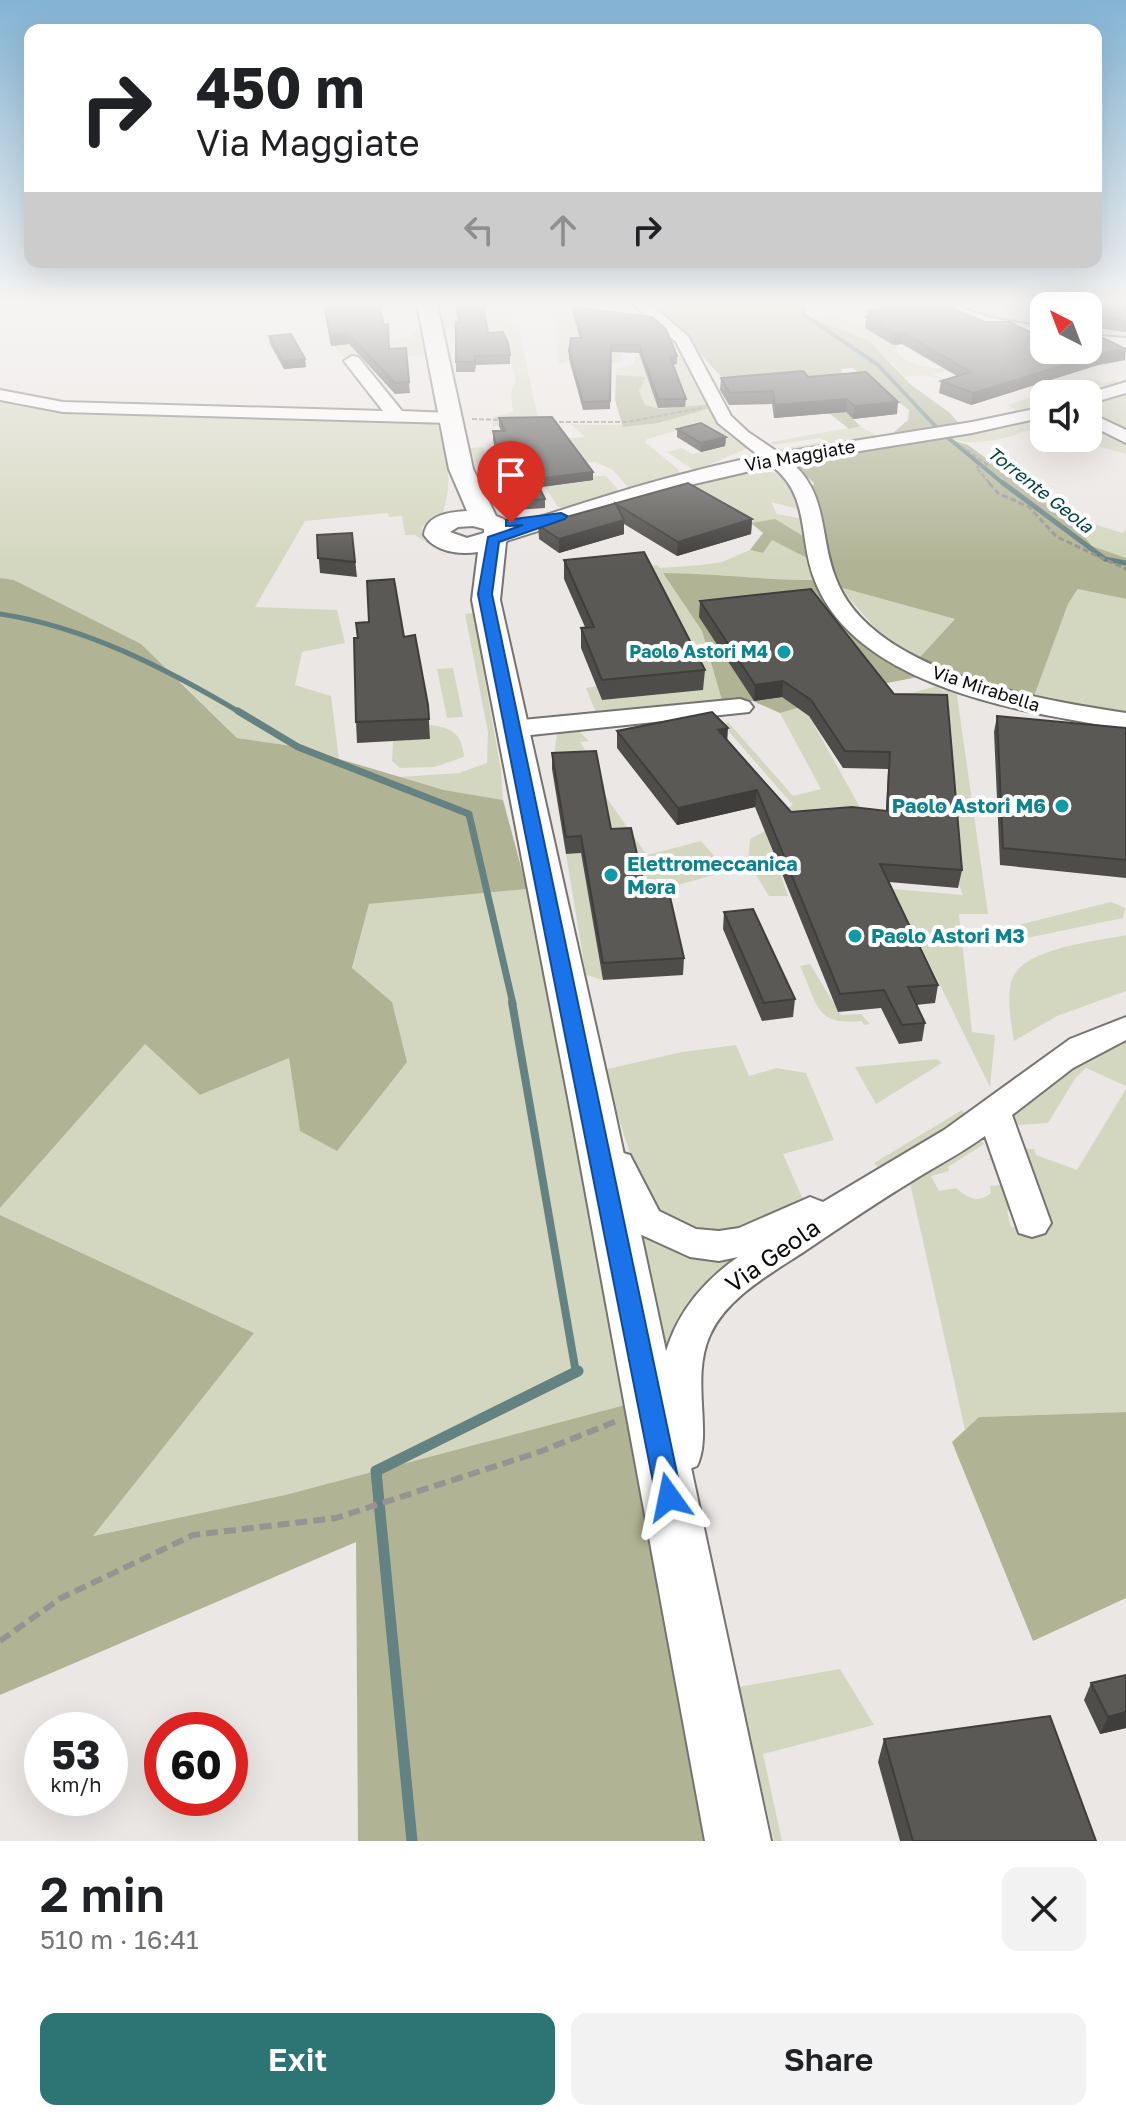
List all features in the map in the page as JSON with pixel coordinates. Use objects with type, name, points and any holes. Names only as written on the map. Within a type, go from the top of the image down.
[{"type":"main road","points":[[444,390],[461,469],[491,530],[485,594],[592,1108],[738,1841]]},
{"type":"main road","points":[[445,533],[461,469]]},
{"type":"main road","points":[[445,533],[471,545],[491,530]]},
{"type":"main road","points":[[445,533],[485,594]]},
{"type":"street","points":[[376,390],[396,415]]},
{"type":"street","name":"Via Mirabella","points":[[710,390],[729,426],[775,459],[805,491],[830,592],[874,638],[929,671],[977,690],[1039,707],[1126,721]]},
{"type":"street","points":[[0,395],[63,407],[450,418]]},
{"type":"street","name":"Via Maggiate","points":[[491,530],[561,516],[775,459],[943,433],[1030,415]]},
{"type":"street","points":[[1102,424],[1126,437]]},
{"type":"street","points":[[512,729],[740,707]]},
{"type":"street","name":"Via Geola","points":[[694,1618],[678,1396],[684,1354],[695,1324],[710,1303],[734,1278],[906,1167],[961,1136],[1062,1061],[1126,1028]]},
{"type":"street","name":"Via Geola","points":[[592,1108],[633,1200],[646,1221],[690,1243],[719,1246],[746,1241],[906,1167]]},
{"type":"street","points":[[994,1113],[1032,1223]]},
{"type":"path","points":[[550,422],[647,422],[715,404]]},
{"type":"path","points":[[450,418],[509,421]]},
{"type":"path","points":[[988,465],[976,467],[998,493],[1029,507],[1057,537],[1126,569]]},
{"type":"path","points":[[0,1641],[61,1598],[193,1535],[336,1518],[542,1451],[651,1407]]},
{"type":"green space","points":[[512,390],[532,390],[539,423],[493,426],[493,417],[513,412]]},
{"type":"green space","points":[[615,390],[640,390],[645,405],[660,409],[710,404],[711,408],[658,423],[623,427],[615,400]]},
{"type":"green space","points":[[705,390],[710,404],[660,409],[645,405],[639,391]]},
{"type":"green space","points":[[807,390],[824,390],[860,426],[849,429]]},
{"type":"green space","points":[[882,390],[918,390],[950,413],[962,427],[900,436],[894,432],[908,420],[909,410]]},
{"type":"green space","points":[[1126,394],[1126,430],[1102,416],[1102,402]]},
{"type":"green space","points":[[1030,398],[1030,411],[1021,413],[1008,405]]},
{"type":"green space","points":[[0,399],[429,422],[438,426],[448,469],[448,489],[443,513],[421,527],[424,540],[454,561],[415,535],[405,535],[402,516],[389,517],[388,513],[305,521],[255,607],[337,610],[345,643],[302,652],[295,685],[331,696],[339,759],[298,747],[237,738],[170,671],[14,580],[0,578]]},
{"type":"green space","points":[[711,408],[725,428],[750,447],[695,471],[667,452],[682,448],[692,454],[724,446],[683,429],[647,439],[645,442],[678,469],[681,477],[632,492],[613,470],[595,462],[487,468],[490,478],[513,476],[490,486],[483,485],[470,448],[483,447],[490,465],[510,464],[530,441],[585,437],[571,424],[642,423]]},
{"type":"green space","points":[[1030,421],[1030,430],[1005,438],[983,442],[946,438]]},
{"type":"green space","points":[[860,426],[879,437],[779,455],[773,450],[825,442],[820,438],[772,445],[771,442]]},
{"type":"green space","points":[[1102,432],[1126,444],[1126,454],[1102,447]]},
{"type":"green space","points":[[946,438],[968,445],[1071,520],[1092,546],[1126,558],[1126,599],[1078,589],[1068,604],[1033,699],[984,688],[921,660],[920,657],[955,619],[839,587],[808,504],[814,483],[798,469],[797,459]]},
{"type":"green space","points":[[751,469],[786,478],[802,510],[771,502],[777,514],[804,519],[808,539],[751,523],[684,488]]},
{"type":"green space","points":[[537,475],[606,476],[622,494],[571,507],[558,507]]},
{"type":"green space","points":[[1059,513],[1122,533],[1126,530],[1126,558],[1092,546],[1071,520]]},
{"type":"green space","points":[[775,519],[808,539],[811,560],[772,540],[763,553],[750,550],[763,533],[751,523]]},
{"type":"green space","points":[[772,539],[811,560],[812,580],[663,573],[702,631],[723,704],[597,715],[586,688],[596,686],[602,700],[703,690],[565,572],[722,562],[750,550],[763,553]]},
{"type":"green space","points":[[663,573],[812,580],[848,625],[923,676],[872,686],[780,713],[753,701],[723,704],[702,631]]},
{"type":"green space","points":[[0,578],[14,580],[141,644],[237,738],[299,747],[444,790],[503,800],[527,889],[369,904],[352,968],[392,1002],[407,1062],[337,1151],[300,1131],[289,1058],[200,1095],[145,1044],[0,1208]]},
{"type":"green space","points":[[839,587],[955,619],[920,657],[921,660],[877,630]]},
{"type":"green space","points":[[1079,589],[1126,599],[1126,715],[1033,699],[1068,604]]},
{"type":"green space","points":[[473,613],[501,770],[503,800],[444,790],[399,777],[459,773],[487,763],[488,732],[465,614]]},
{"type":"green space","points":[[453,668],[463,717],[447,718],[437,669]]},
{"type":"green space","points":[[937,686],[943,691],[956,688],[988,914],[959,914],[972,1032],[995,1035],[990,1087],[893,889],[963,895],[886,700]]},
{"type":"green space","points":[[803,705],[862,811],[820,809],[823,816],[780,811],[793,805],[723,725],[728,722],[793,796],[821,789],[780,713]]},
{"type":"green space","points":[[429,725],[454,733],[461,743],[464,757],[434,767],[400,768],[392,761],[393,741],[430,739]]},
{"type":"green space","points":[[574,726],[589,741],[580,742],[596,767],[552,769],[557,734]]},
{"type":"green space","points":[[599,787],[647,855],[701,841],[728,871],[642,895],[611,845]]},
{"type":"green space","points":[[765,831],[788,896],[769,896],[748,862],[750,839]]},
{"type":"green space","points":[[581,853],[603,980],[586,975],[566,854]]},
{"type":"green space","points":[[527,889],[609,1272],[625,1405],[285,1495],[92,1536],[254,1333],[0,1215],[0,1208],[145,1044],[200,1095],[289,1058],[300,1131],[392,1002],[352,969],[369,904]]},
{"type":"green space","points":[[1111,902],[1125,908],[1123,918],[1012,941],[1008,933],[1014,926]]},
{"type":"green space","points":[[1126,935],[1126,991],[1057,1016],[1014,1041],[1009,994],[1012,979],[1019,968],[1046,953]]},
{"type":"green space","points":[[810,964],[841,1015],[861,1014],[870,1024],[835,1020],[820,1010],[800,966]]},
{"type":"green space","points":[[1126,1039],[1126,1086],[1086,1068],[1076,1077],[1048,1123],[1007,1126],[1007,1117],[1072,1066]]},
{"type":"green space","points":[[736,1045],[749,1076],[776,1068],[806,1073],[834,1140],[783,1154],[804,1202],[732,1234],[707,1235],[654,1212],[641,1187],[603,1070],[682,1052]]},
{"type":"green space","points":[[937,1059],[942,1063],[876,1104],[855,1067]]},
{"type":"green space","points":[[1126,1089],[1126,1412],[979,1417],[965,1430],[910,1183],[934,1164],[940,1167],[982,1141],[984,1144],[948,1167],[949,1171],[931,1176],[939,1191],[956,1188],[968,1197],[977,1199],[991,1193],[990,1186],[1009,1184],[1000,1159],[987,1160],[1001,1151],[1013,1183],[1009,1185],[1018,1211],[1007,1211],[1011,1227],[1042,1226],[1013,1148],[1034,1149],[1036,1155],[1077,1170]]},
{"type":"green space","points":[[962,1110],[972,1121],[879,1169],[874,1163]]},
{"type":"green space","points":[[625,1213],[753,1246],[720,1277],[667,1400]]},
{"type":"green space","points":[[0,1215],[254,1333],[93,1536],[285,1495],[625,1405],[720,1841],[358,1841],[356,1542],[0,1695]]},
{"type":"green space","points":[[1126,1412],[1126,1598],[1033,1641],[952,1442],[979,1417]]},
{"type":"green space","points":[[840,1669],[874,1725],[763,1754],[782,1841],[774,1841],[738,1687]]},
{"type":"building","points":[[580,390],[610,390],[610,401],[583,402]]},
{"type":"building","points":[[655,390],[683,390],[686,399],[658,399]]},
{"type":"building","points":[[728,390],[885,390],[898,402],[854,406],[847,399],[775,405],[773,391],[730,393]]},
{"type":"building","points":[[552,417],[593,472],[535,479],[545,499],[514,502],[496,459],[499,459],[493,431],[505,431],[499,418]]},
{"type":"building","points":[[701,423],[726,437],[701,443],[677,429]]},
{"type":"building","points":[[688,483],[752,519],[678,542],[616,504],[624,520],[559,539],[538,525]]},
{"type":"building","points":[[352,533],[355,562],[318,558],[317,535]]},
{"type":"building","points":[[644,552],[705,670],[602,680],[581,628],[594,627],[564,560]]},
{"type":"building","points":[[394,579],[404,637],[415,635],[429,719],[356,722],[354,638],[358,638],[356,623],[369,622],[367,581]]},
{"type":"building","points":[[811,589],[894,694],[947,695],[962,870],[880,864],[938,985],[908,987],[925,1023],[902,1025],[884,990],[840,994],[757,790],[678,808],[617,731],[712,712],[728,728],[718,730],[791,812],[852,807],[887,811],[890,752],[845,751],[811,700],[783,681],[755,685],[700,601]]},
{"type":"building","name":"Paolo Astori M6","points":[[997,716],[1126,728],[1126,860],[1003,848]]},
{"type":"building","name":"Elettromeccanica Mora","points":[[596,751],[611,829],[631,828],[645,889],[668,888],[684,958],[603,963],[581,836],[566,837],[552,753]]},
{"type":"building","points":[[753,909],[795,999],[764,1003],[724,912]]},
{"type":"building","points":[[1126,1675],[1126,1712],[1108,1717],[1091,1683]]},
{"type":"building","points":[[1050,1716],[1096,1841],[913,1841],[884,1739]]},
{"type":"waterway","name":"Torrente Geola","points":[[901,390],[940,431],[1005,485]]},
{"type":"waterway","name":"Torrente Geola","points":[[1003,483],[1105,559],[1126,563]]},
{"type":"waterway","points":[[0,614],[95,639],[155,666],[241,713]]},
{"type":"waterway","points":[[238,711],[298,747],[469,814],[513,1004]]},
{"type":"waterway","points":[[512,1002],[576,1372]]},
{"type":"waterway","points":[[412,1841],[376,1471],[576,1372]]},
{"type":"place","name":"Paolo Astori M4","points":[[784,652]]},
{"type":"place","name":"Paolo Astori M6","points":[[1062,806]]},
{"type":"place","name":"Elettromeccanica Mora","points":[[611,875]]},
{"type":"place","name":"Paolo Astori M3","points":[[855,936]]},
{"type":"route","points":[[511,523],[561,516],[493,540],[485,594],[669,1497]]}]
